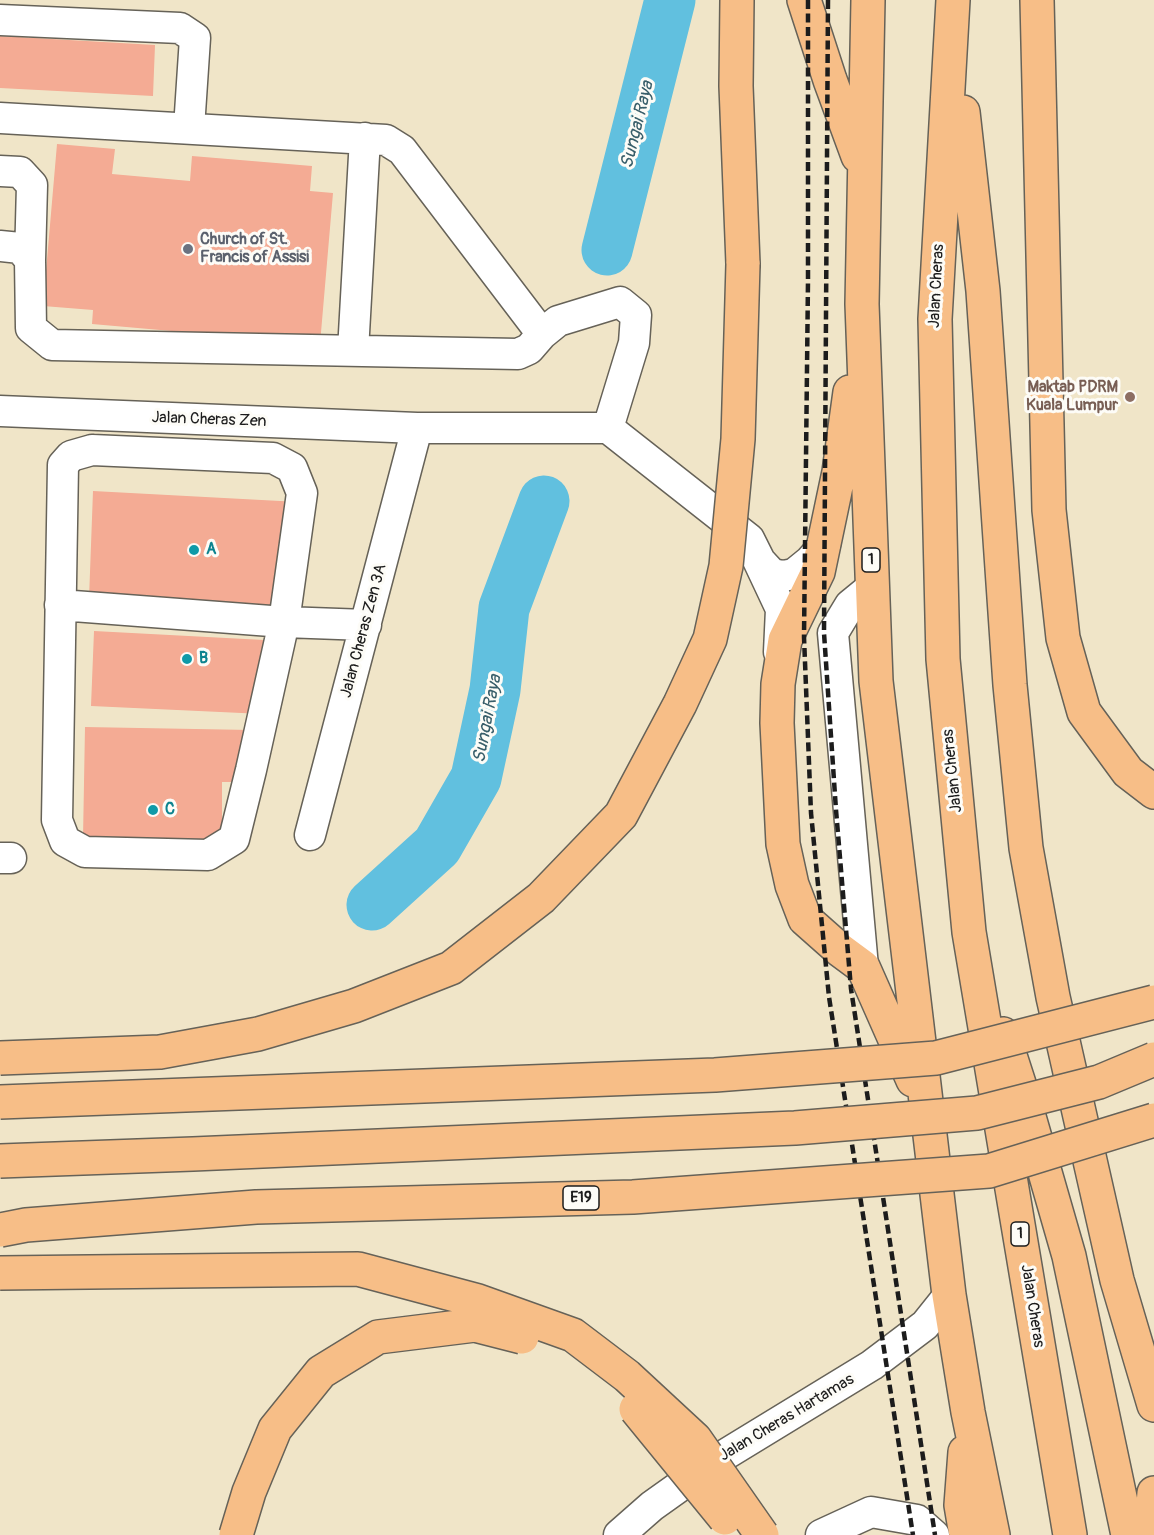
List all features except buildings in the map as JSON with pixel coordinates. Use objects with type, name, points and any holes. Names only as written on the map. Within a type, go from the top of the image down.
[{"type":"highway","points":[[0,1058],[160,1052],[258,1034],[354,1006],[451,968],[541,898],[621,815],[680,704],[710,639],[726,566],[738,439],[742,264],[736,86],[737,0]]},
{"type":"highway","points":[[804,0],[830,80],[864,171]]},
{"type":"highway","name":"1","points":[[868,0],[862,304],[876,681],[949,1295],[968,1412],[993,1535]]},
{"type":"highway","points":[[1037,0],[1049,510],[1063,638],[1084,712],[1128,772],[1154,792]]},
{"type":"highway","points":[[952,10],[983,291],[1010,685],[1026,848],[1053,997],[1117,1280],[1154,1404]]},
{"type":"highway","name":"Jalan Cheras","points":[[952,10],[935,319],[943,659],[969,932],[1070,1535]]},
{"type":"highway","points":[[862,304],[839,472],[825,544],[818,572],[785,640],[778,684],[777,723],[783,844],[792,885],[805,919],[863,967],[929,1117]]},
{"type":"highway","points":[[969,932],[1023,1096],[1069,1256],[1128,1535]]},
{"type":"highway","points":[[0,1102],[715,1075],[936,1058],[1154,1002]]},
{"type":"highway","points":[[0,1161],[795,1128],[977,1113],[1099,1082],[1154,1059]]},
{"type":"highway","name":"E19","points":[[0,1230],[26,1225],[256,1207],[633,1197],[989,1171],[1154,1120]]},
{"type":"highway","points":[[0,1273],[358,1269],[478,1301],[573,1335],[627,1376],[695,1439],[762,1535]]},
{"type":"highway","points":[[236,1535],[249,1492],[274,1429],[321,1372],[378,1337],[475,1324],[560,1347],[618,1388],[723,1514],[735,1535]]},
{"type":"highway","points":[[966,1535],[961,1505],[968,1412]]},
{"type":"highway","points":[[1150,1535],[1154,1493]]},
{"type":"street","points":[[0,20],[180,28],[195,38],[189,128]]},
{"type":"street","points":[[0,118],[386,140],[402,150],[542,334]]},
{"type":"street","points":[[353,351],[365,138]]},
{"type":"street","points":[[0,171],[20,171],[32,185],[31,328],[52,345],[518,354],[529,349],[558,321],[620,302],[636,315],[634,343],[608,428],[749,539],[760,561],[772,574],[783,576],[794,574],[825,544]]},
{"type":"street","points":[[0,246],[20,248],[30,260]]},
{"type":"street","name":"Jalan Cheras Zen","points":[[0,411],[417,428],[608,428]]},
{"type":"street","name":"Jalan Cheras Zen 3A","points":[[310,835],[417,428]]},
{"type":"street","points":[[92,450],[273,458],[292,468],[302,493],[284,622],[234,839],[208,855],[85,852],[65,841],[57,820],[60,605],[63,465],[71,456],[92,450]]},
{"type":"street","points":[[749,539],[781,609],[778,684]]},
{"type":"street","points":[[863,967],[833,633],[850,605],[872,587]]},
{"type":"street","points":[[60,605],[366,626]]},
{"type":"street","name":"Jalan Cheras Hartamas","points":[[619,1535],[652,1506],[718,1459],[872,1365],[925,1325],[949,1295]]},
{"type":"street","points":[[821,1535],[871,1512],[917,1520],[934,1535]]},
{"type":"waterway","name":"Sungai Raya","points":[[607,250],[670,0]]},
{"type":"waterway","name":"Sungai Raya","points":[[372,905],[437,846],[476,778],[495,690],[504,608],[544,501]]},
{"type":"railway","points":[[808,0],[804,637],[811,813],[829,997],[913,1535]]},
{"type":"railway","points":[[828,0],[824,633],[836,810],[851,989],[935,1535]]},
{"type":"place","name":"Church of St. Francis of Assisi","points":[[188,249]]},
{"type":"place","name":"Maktab PDRM Kuala Lumpur","points":[[1130,397]]},
{"type":"place","name":"A","points":[[194,550]]},
{"type":"place","name":"B","points":[[187,659]]},
{"type":"place","name":"C","points":[[153,810]]}]
